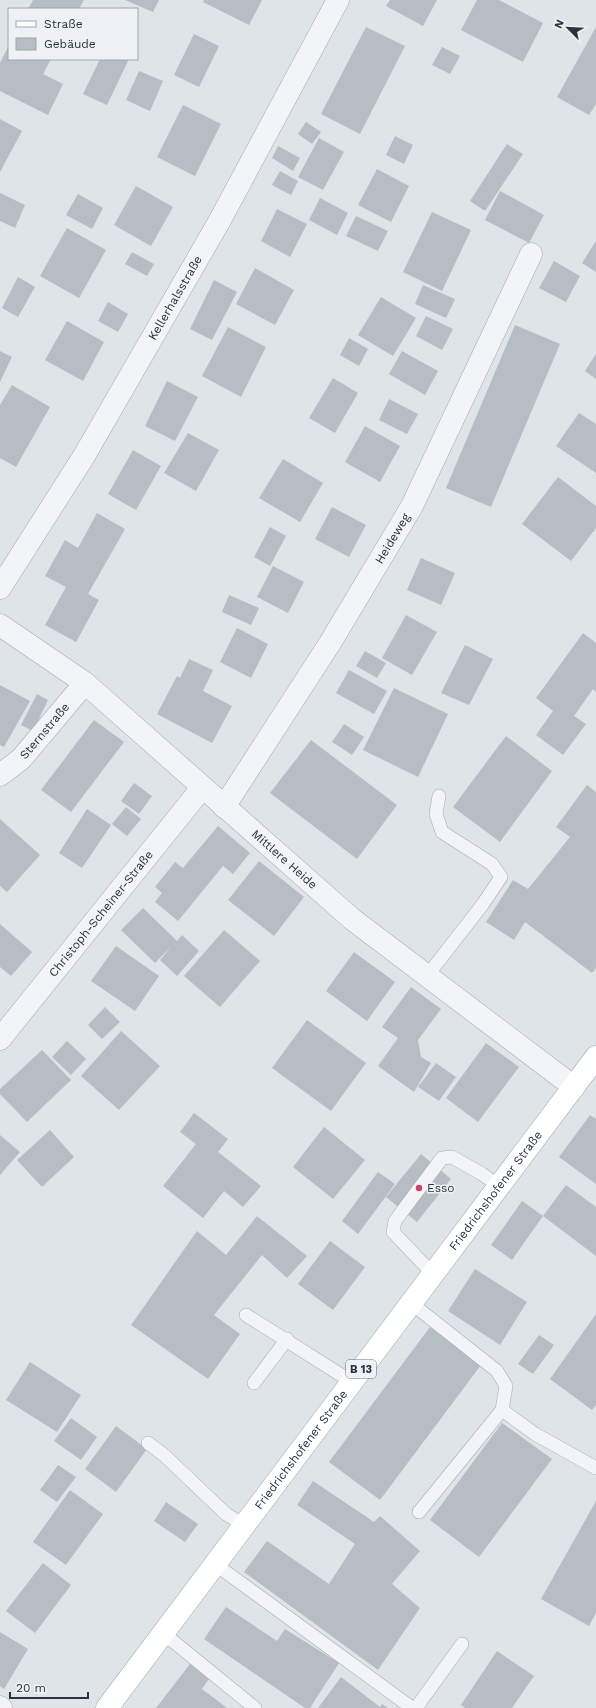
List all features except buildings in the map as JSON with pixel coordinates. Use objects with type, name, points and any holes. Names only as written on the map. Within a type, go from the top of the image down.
[{"type":"main road","name":"Friedrichshofener Straße","points":[[107,1708],[596,1057]]},
{"type":"street","name":"Kellerhalsstraße","points":[[0,588],[84,456],[220,220],[338,0]]},
{"type":"street","name":"Heideweg","points":[[224,807],[330,643],[412,506],[531,254]]},
{"type":"street","name":"Mittlere Heide","points":[[0,625],[85,683],[352,919],[574,1087]]},
{"type":"street","name":"Sternstraße","points":[[0,775],[21,760],[85,683]]},
{"type":"street","name":"Christoph-Scheiner-Straße","points":[[0,1039],[202,788]]},
{"type":"lane","points":[[427,976],[483,904],[501,877],[492,864],[442,832],[436,814],[439,796]]},
{"type":"lane","points":[[433,1274],[393,1232],[396,1222],[442,1158],[452,1157],[482,1174],[499,1186]]},
{"type":"lane","points":[[411,1303],[497,1371],[506,1386],[502,1410],[419,1512]]},
{"type":"lane","points":[[246,1315],[287,1339],[352,1382]]},
{"type":"lane","points":[[254,1383],[287,1339]]},
{"type":"lane","points":[[502,1410],[535,1434],[596,1468]]},
{"type":"lane","points":[[148,1443],[186,1475],[226,1514],[244,1525]]},
{"type":"lane","points":[[215,1564],[412,1708]]},
{"type":"lane","points":[[163,1633],[254,1708]]},
{"type":"lane","points":[[416,1708],[462,1644]]},
{"type":"place","name":"Esso","points":[[419,1188]]}]
